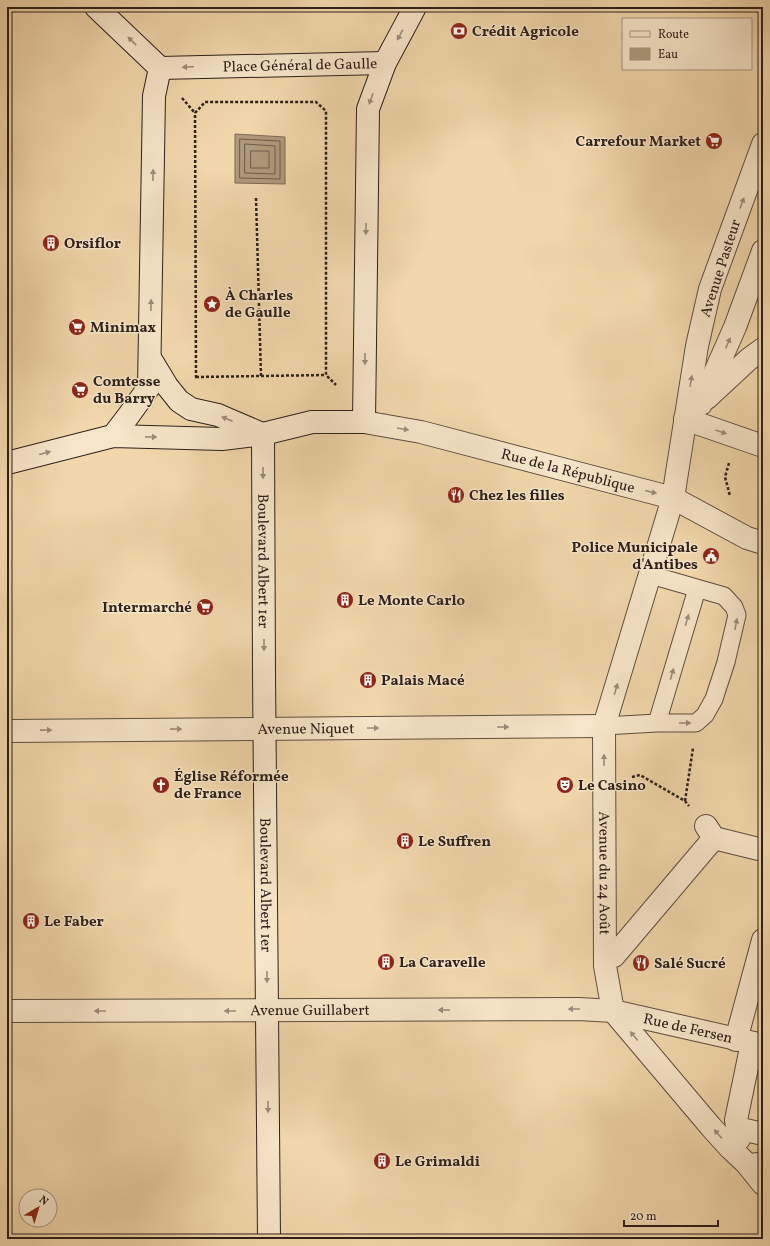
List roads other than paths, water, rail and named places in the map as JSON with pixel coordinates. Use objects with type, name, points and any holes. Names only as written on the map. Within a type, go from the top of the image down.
[{"type":"street","points":[[96,7],[160,68],[154,96],[149,387],[129,416],[112,436]]},
{"type":"street","points":[[385,63],[415,7]]},
{"type":"street","name":"Place Général de Gaulle","points":[[160,68],[385,63],[368,109],[364,422]]},
{"type":"street","name":"Avenue Pasteur","points":[[685,420],[697,346],[710,289],[763,144]]},
{"type":"street","points":[[701,404],[735,327],[763,251]]},
{"type":"street","points":[[763,349],[749,359],[685,420],[763,446]]},
{"type":"street","points":[[150,358],[167,386],[179,401],[191,409],[218,415],[263,434]]},
{"type":"street","name":"Avenue du 24 Août","points":[[613,1011],[605,966],[604,726],[673,498],[685,420]]},
{"type":"street","points":[[7,463],[112,436],[222,439],[263,434],[312,422],[364,422]]},
{"type":"street","name":"Rue de la République","points":[[364,422],[421,432],[673,498],[747,538],[763,543]]},
{"type":"street","name":"Boulevard Albert 1er","points":[[263,434],[269,1239]]},
{"type":"street","name":"Avenue Niquet","points":[[7,731],[604,726]]},
{"type":"street","points":[[605,956],[614,956],[709,831],[763,850]]},
{"type":"street","points":[[763,940],[750,1043],[736,1120],[738,1134],[763,1134]]},
{"type":"street","name":"Avenue Guillabert","points":[[7,1011],[579,1009],[613,1011]]},
{"type":"street","points":[[613,1011],[730,1148],[755,1162],[763,1184]]},
{"type":"street","name":"Rue de Fersen","points":[[613,1011],[750,1043]]},
{"type":"lane","points":[[604,726],[657,723],[696,723],[705,715],[714,699],[726,662],[737,615],[734,607],[724,596],[650,575]]},
{"type":"lane","points":[[657,723],[697,588]]},
{"type":"water","points":[[235,134],[285,137],[285,184],[235,183]]},
{"type":"place","name":"Crédit Agricole","points":[[459,31]]},
{"type":"place","name":"Carrefour Market","points":[[714,141]]},
{"type":"place","name":"Orsiflor","points":[[51,243]]},
{"type":"place","name":"À Charles de Gaulle","points":[[212,304]]},
{"type":"place","name":"Minimax","points":[[77,327]]},
{"type":"place","name":"Comtesse du Barry","points":[[80,390]]},
{"type":"place","name":"Chez les filles","points":[[456,495]]},
{"type":"place","name":"Police Municipale d'Antibes","points":[[711,556]]},
{"type":"place","name":"Le Monte Carlo","points":[[345,600]]},
{"type":"place","name":"Intermarché","points":[[205,607]]},
{"type":"place","name":"Palais Macé","points":[[368,680]]},
{"type":"place","name":"Église Réformée de France","points":[[161,785]]},
{"type":"place","name":"Le Casino","points":[[565,785]]},
{"type":"place","name":"Le Suffren","points":[[405,841]]},
{"type":"place","name":"Le Faber","points":[[31,921]]},
{"type":"place","name":"La Caravelle","points":[[386,962]]},
{"type":"place","name":"Salé Sucré","points":[[641,963]]},
{"type":"place","name":"Le Grimaldi","points":[[382,1161]]}]
